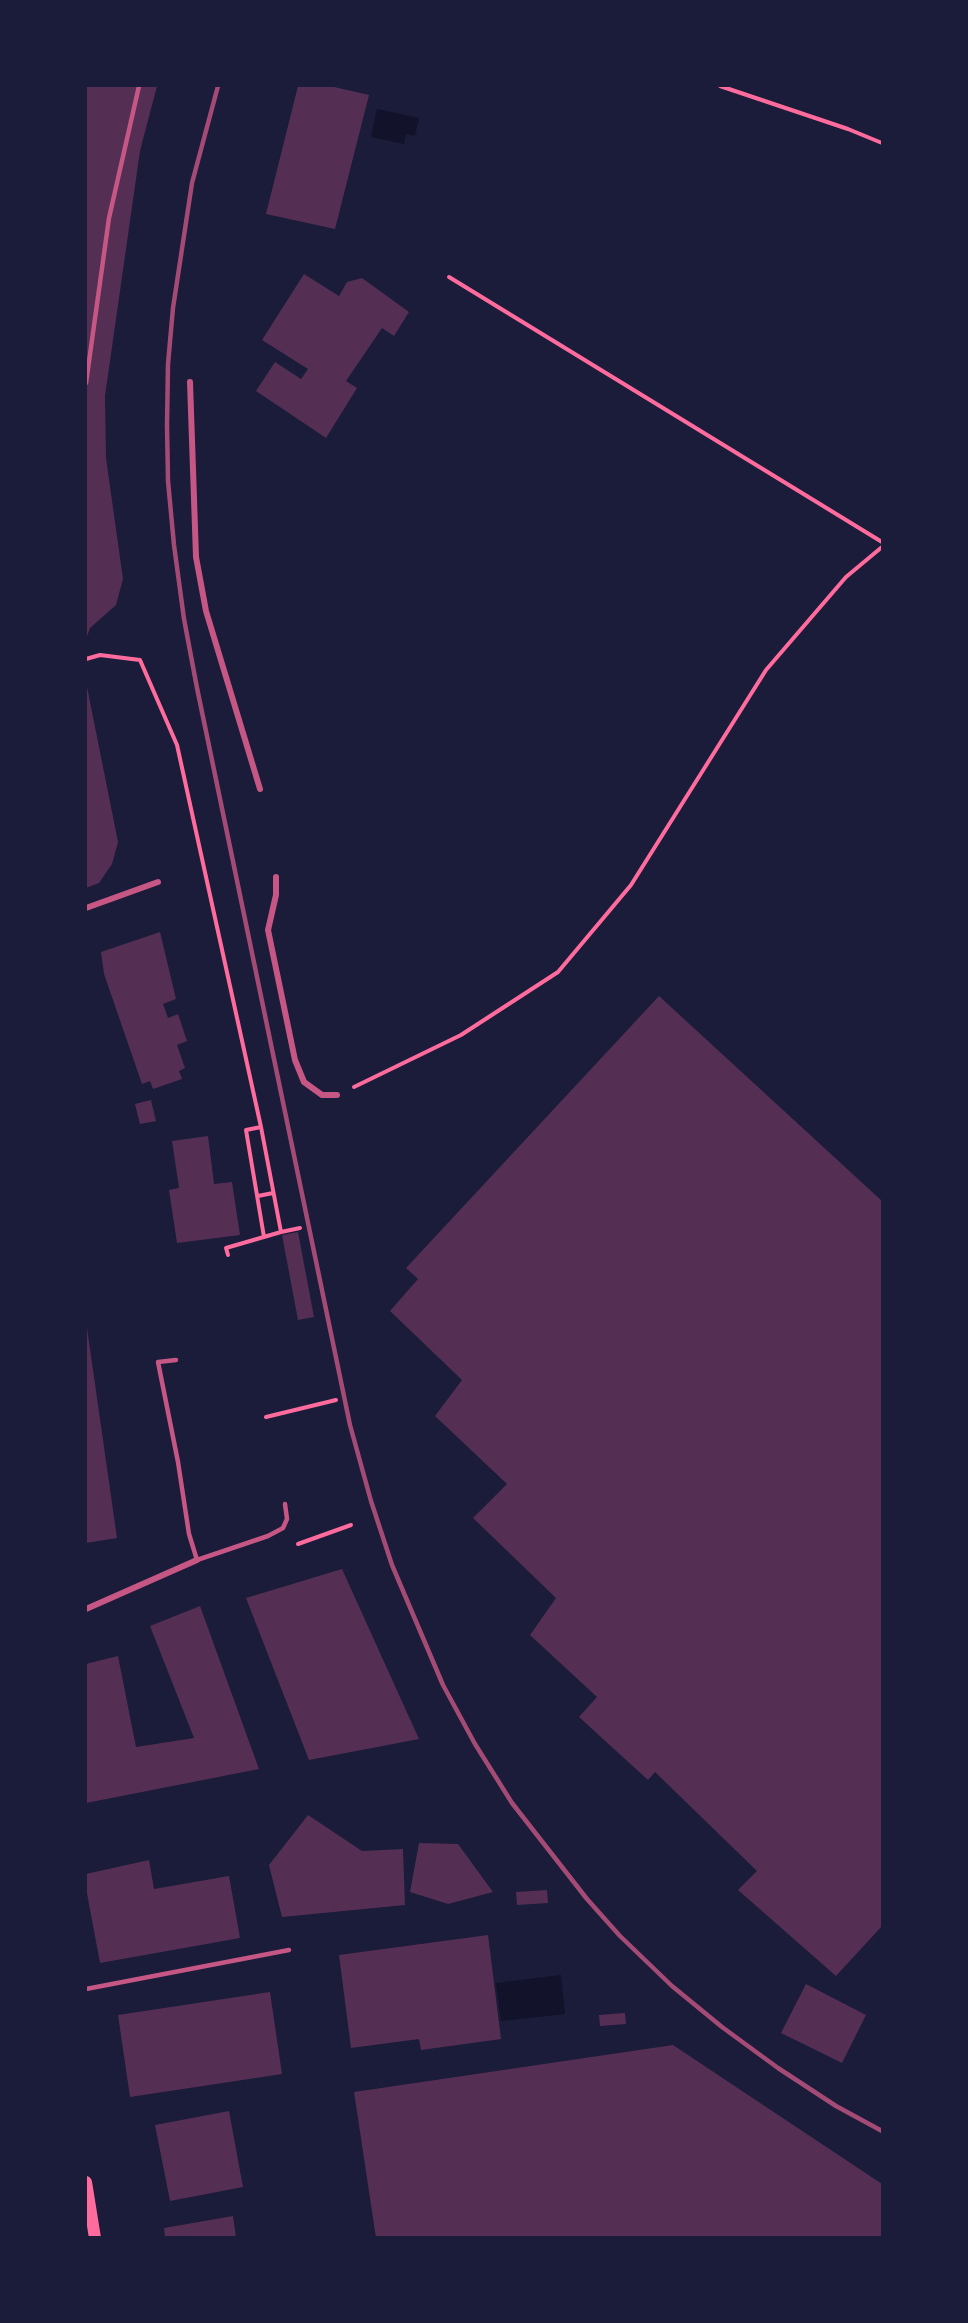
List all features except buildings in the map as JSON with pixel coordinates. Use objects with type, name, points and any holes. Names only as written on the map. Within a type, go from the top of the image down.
[{"type":"main road","points":[[86,2182],[95,2238]]},
{"type":"street","points":[[190,382],[196,557],[206,611],[260,789]]},
{"type":"street","points":[[276,877],[276,895],[268,930],[295,1060],[304,1083],[322,1095],[337,1095]]},
{"type":"street","points":[[86,908],[158,882]]},
{"type":"street","points":[[86,1609],[197,1560]]},
{"type":"lane","points":[[86,383],[109,218],[139,86]]},
{"type":"lane","points":[[176,1360],[158,1362],[178,1462],[189,1534],[197,1560],[268,1536],[283,1528],[287,1519],[285,1504]]},
{"type":"lane","points":[[86,1989],[289,1950]]},
{"type":"path","points":[[720,86],[848,129],[882,143]]},
{"type":"path","points":[[337,1095],[461,1035],[558,972],[631,885],[766,670],[846,577],[882,544],[449,277]]},
{"type":"path","points":[[86,658],[100,655],[140,660],[177,745],[261,1127],[281,1232]]},
{"type":"path","points":[[261,1127],[246,1130],[264,1237]]},
{"type":"path","points":[[258,1196],[273,1193]]},
{"type":"path","points":[[228,1255],[226,1248],[300,1228]]},
{"type":"path","points":[[266,1417],[336,1400]]},
{"type":"shaded area","points":[[377,109],[419,118],[415,136],[406,134],[404,144],[371,137]]},
{"type":"shaded area","points":[[561,1975],[565,2014],[501,2021],[496,1983]]},
{"type":"railway","points":[[218,86],[192,183],[173,308],[168,364],[167,425],[168,481],[174,545],[184,619],[197,688],[350,1425],[371,1501],[392,1565],[443,1685],[475,1744],[512,1803],[587,1899],[620,1936],[672,1986],[722,2027],[778,2068],[836,2106],[882,2131]]}]
